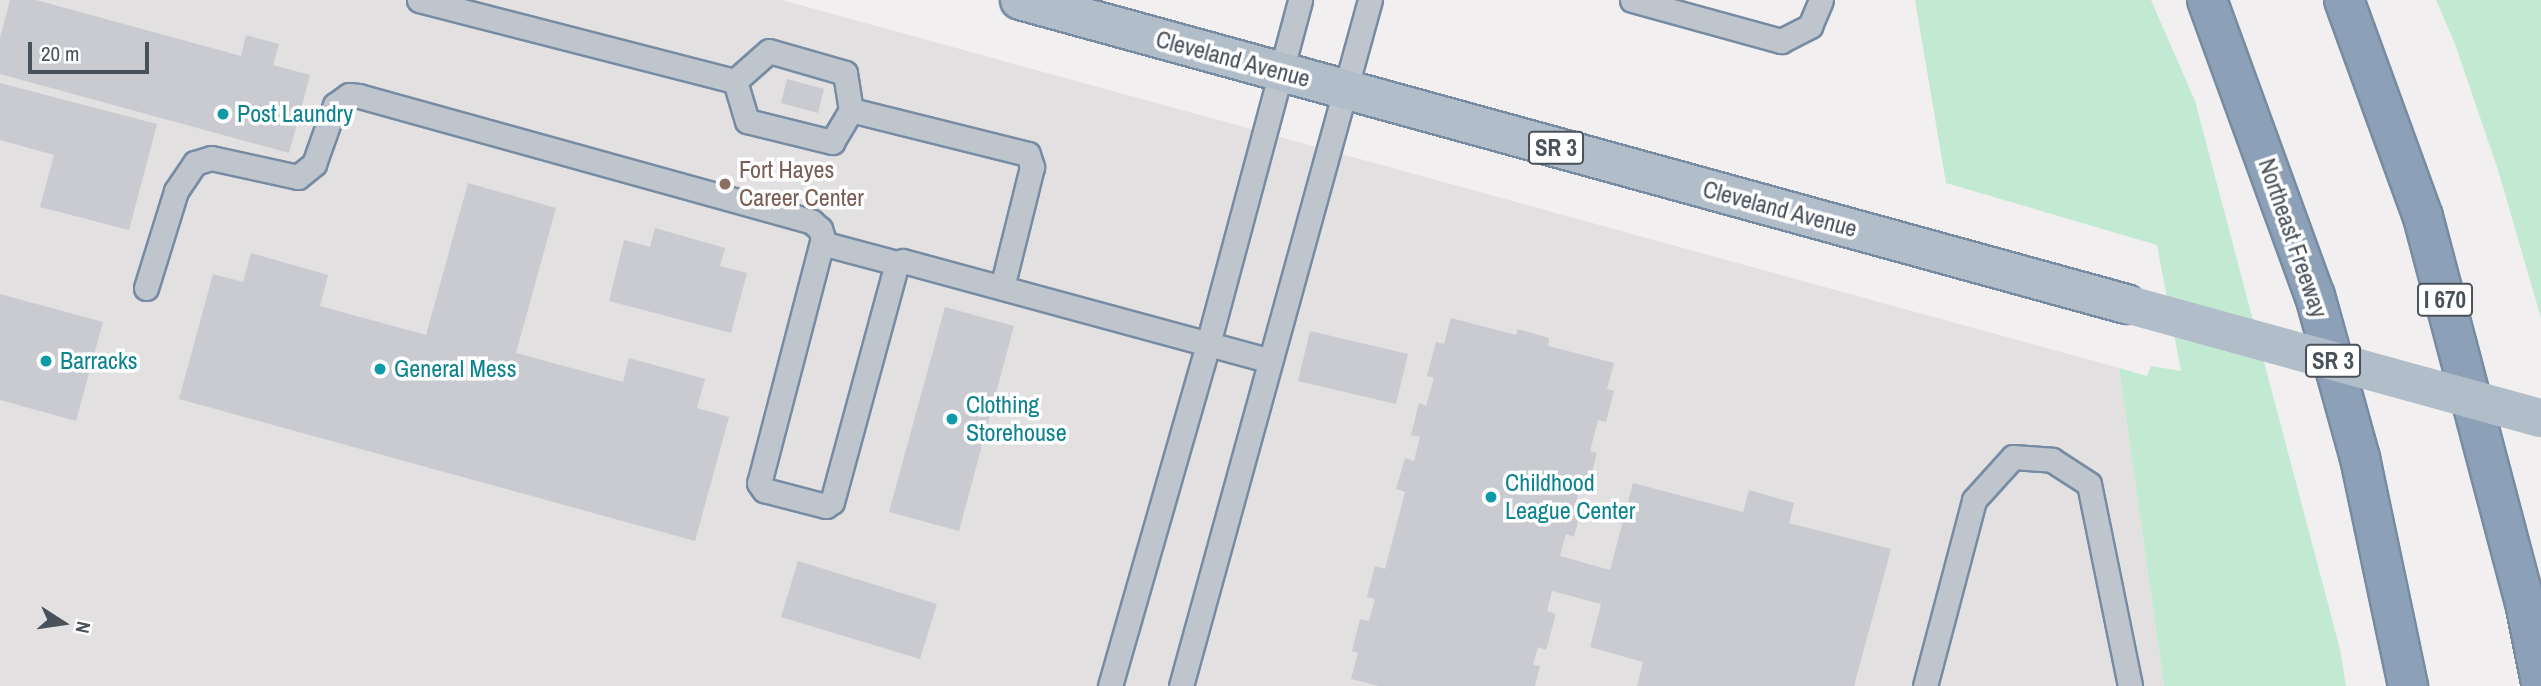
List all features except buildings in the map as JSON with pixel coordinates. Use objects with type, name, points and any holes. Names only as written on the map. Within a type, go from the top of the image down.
[{"type":"highway","name":"Northeast Freeway","points":[[2207,0],[2315,296],[2360,458],[2408,686]]},
{"type":"highway","name":"I 670","points":[[2344,0],[2423,217],[2534,617],[2541,683]]},
{"type":"main road","name":"Cleveland Avenue","points":[[1020,0],[2541,418]]},
{"type":"lane","points":[[419,0],[735,82]]},
{"type":"lane","points":[[1111,686],[1208,344],[1300,0]]},
{"type":"lane","points":[[1181,686],[1370,0]]},
{"type":"lane","points":[[1632,0],[1781,41],[1810,26],[1821,0]]},
{"type":"lane","points":[[769,51],[845,74],[851,110],[832,142],[747,121],[735,82],[769,51]]},
{"type":"lane","points":[[146,288],[176,191],[195,163],[211,158],[298,177],[314,164],[330,114],[341,99],[349,95],[812,222],[820,229],[822,243],[759,483],[764,490],[826,506],[832,502],[897,263]]},
{"type":"lane","points":[[851,110],[1028,154],[1032,167],[1002,287]]},
{"type":"lane","points":[[822,243],[1002,287],[1270,361]]},
{"type":"lane","points":[[1925,686],[1974,500],[2013,457],[2052,460],[2089,484],[2130,686]]},
{"type":"shaded area","name":"Fort Hayes Career Center","points":[[0,0],[782,0],[2119,368],[2164,686],[0,686]]},
{"type":"green space","points":[[1915,0],[2151,0],[2195,101],[2340,649],[2346,686],[2164,686],[2119,368],[2147,376],[2151,366],[2181,371],[2157,245],[1946,183]]},
{"type":"green space","points":[[2436,0],[2541,0],[2541,318],[2498,170],[2455,44]]},
{"type":"place","name":"Post Laundry","points":[[223,114]]},
{"type":"place","name":"Fort Hayes Career Center","points":[[725,184]]},
{"type":"place","name":"Barracks","points":[[46,361]]},
{"type":"place","name":"General Mess","points":[[380,369]]},
{"type":"place","name":"Clothing Storehouse","points":[[952,419]]},
{"type":"place","name":"Childhood League Center","points":[[1491,497]]}]
